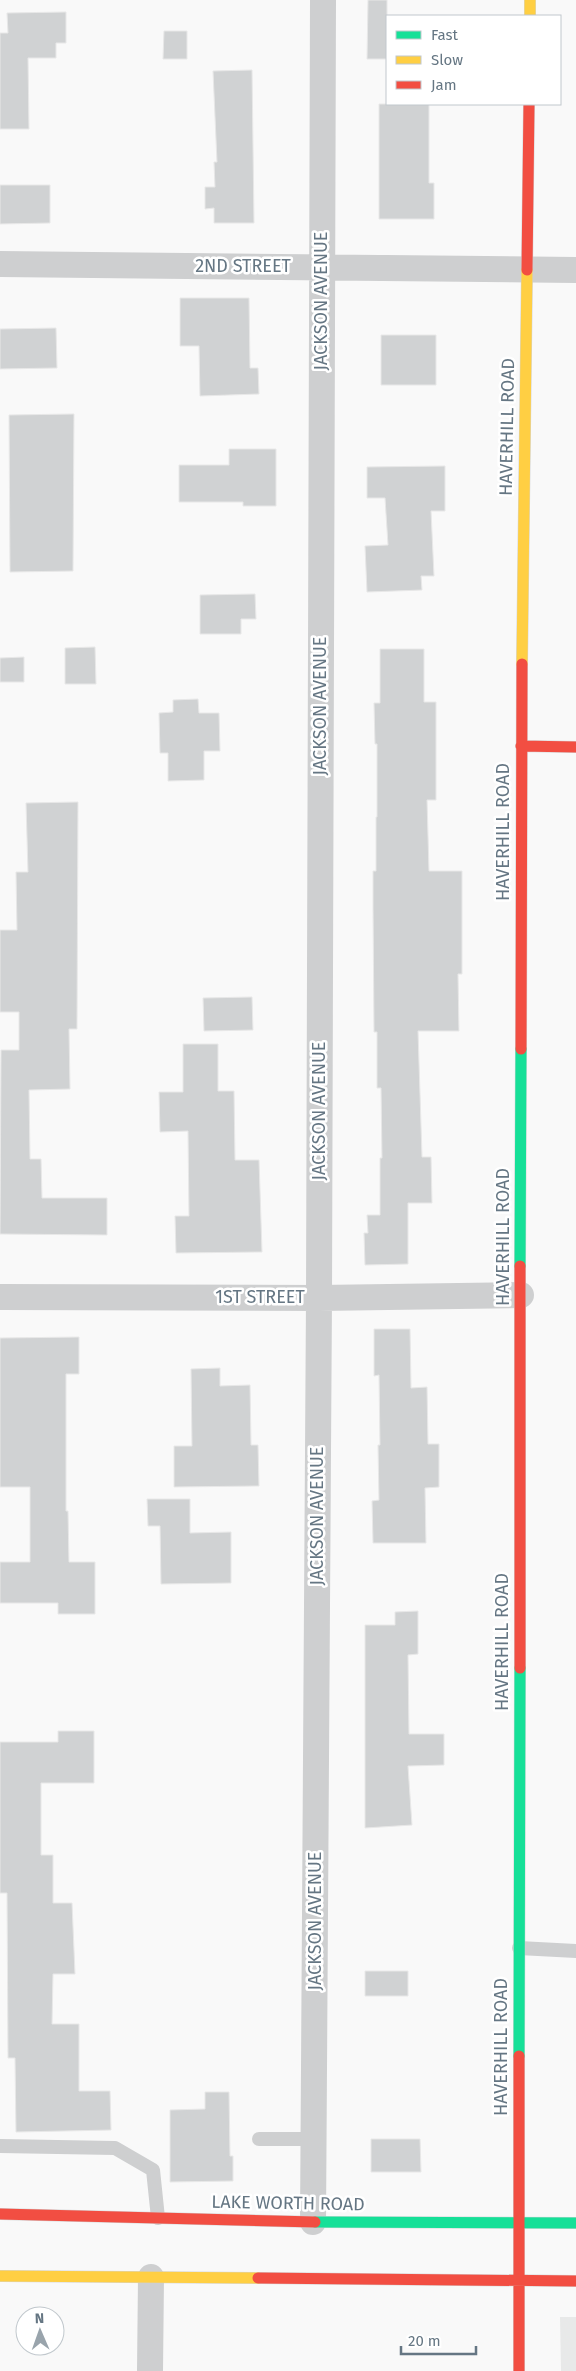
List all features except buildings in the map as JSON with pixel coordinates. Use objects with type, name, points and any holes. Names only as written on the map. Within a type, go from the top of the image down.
[{"type":"street","name":"JACKSON AVENUE","points":[[313,2222],[319,1298],[323,0]]},
{"type":"street","points":[[530,0],[530,15]]},
{"type":"street","name":"HAVERHILL ROAD","points":[[519,2371],[521,746],[529,105]]},
{"type":"street","name":"2ND STREET","points":[[0,264],[576,270]]},
{"type":"street","points":[[521,746],[576,746]]},
{"type":"street","name":"1ST STREET","points":[[0,1297],[319,1298],[521,1295]]},
{"type":"street","name":"LAKE WORTH ROAD","points":[[0,2214],[313,2222],[576,2223]]},
{"type":"street","points":[[0,2276],[576,2281]]},
{"type":"street","points":[[150,2371],[151,2277]]},
{"type":"lane","points":[[519,1948],[576,1951]]},
{"type":"lane","points":[[259,2139],[313,2139]]},
{"type":"lane","points":[[0,2146],[116,2148],[153,2170],[158,2218]]},
{"type":"shaded area","points":[[560,2317],[576,2317],[576,2371],[561,2371]]},
{"type":"traffic: fast","points":[[520,1266],[521,1049]]},
{"type":"traffic: fast","points":[[519,2056],[520,1668]]},
{"type":"traffic: fast","points":[[315,2222],[576,2223]]},
{"type":"traffic: slow","points":[[530,0],[530,15]]},
{"type":"traffic: slow","points":[[522,664],[527,270]]},
{"type":"traffic: slow","points":[[0,2276],[258,2278]]},
{"type":"traffic: jam","points":[[527,270],[529,105]]},
{"type":"traffic: jam","points":[[521,1049],[522,664]]},
{"type":"traffic: jam","points":[[521,746],[576,747]]},
{"type":"traffic: jam","points":[[520,1266],[520,1668]]},
{"type":"traffic: jam","points":[[519,2056],[519,2371]]},
{"type":"traffic: jam","points":[[0,2214],[315,2222]]},
{"type":"traffic: jam","points":[[258,2278],[576,2281]]}]
